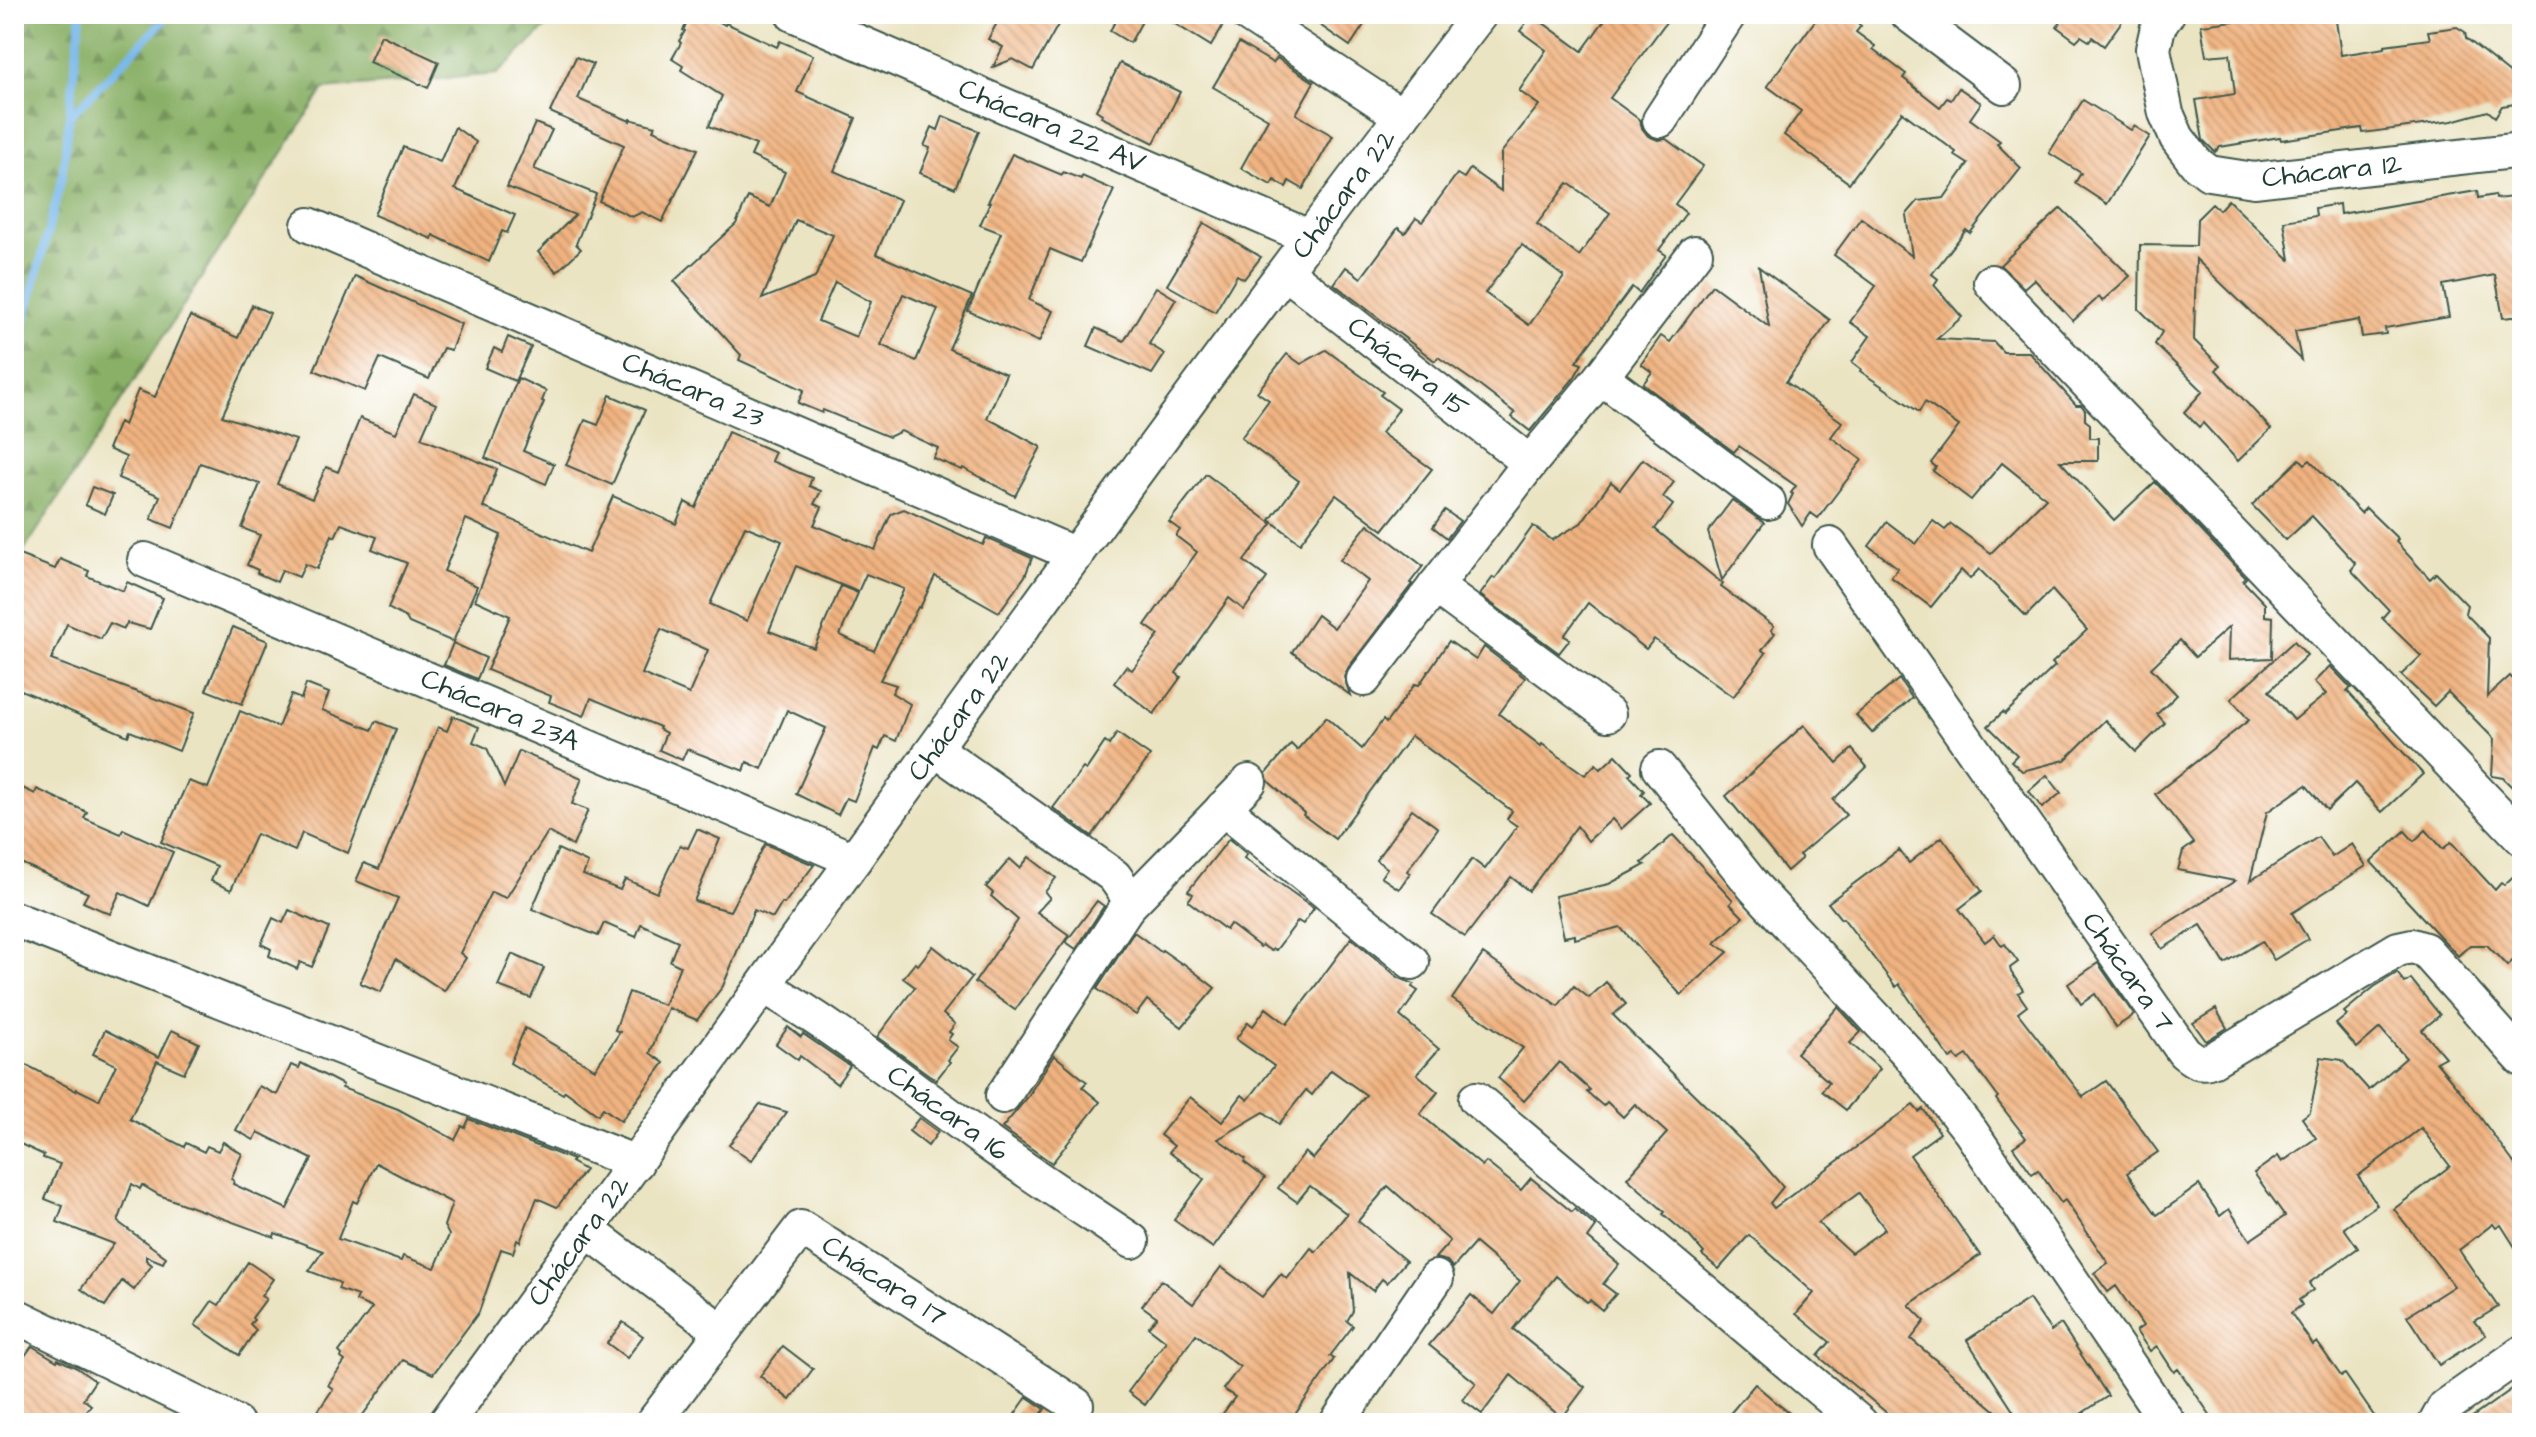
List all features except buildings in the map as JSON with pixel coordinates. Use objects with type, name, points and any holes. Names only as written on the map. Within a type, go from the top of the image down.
[{"type":"street","name":"Chácara 22 AV","points":[[793,14],[1311,238]]},
{"type":"street","points":[[1247,14],[1402,116]]},
{"type":"street","name":"Chácara 22","points":[[446,1423],[1076,555],[1480,14]]},
{"type":"street","points":[[1660,120],[1729,14]]},
{"type":"street","points":[[1908,14],[2004,86]]},
{"type":"street","name":"Chácara 12","points":[[2162,21],[2153,49],[2166,113],[2177,138],[2196,163],[2209,173],[2254,180],[2522,150]]},
{"type":"street","name":"Chácara 23","points":[[309,225],[1076,555]]},
{"type":"street","points":[[1364,679],[1695,253]]},
{"type":"street","name":"Chácara 15","points":[[1286,272],[1530,463]]},
{"type":"street","points":[[1991,282],[2522,838]]},
{"type":"street","points":[[1601,377],[1768,502]]},
{"type":"street","name":"Chácara 7","points":[[1830,545],[2184,1052],[2195,1061],[2203,1063],[2214,1059],[2398,949],[2412,946],[2425,950],[2522,1059]]},
{"type":"street","name":"Chácara 23A","points":[[145,560],[854,860]]},
{"type":"street","points":[[1435,586],[1608,714]]},
{"type":"street","points":[[935,749],[1114,876],[1128,896],[1127,907]]},
{"type":"street","points":[[1659,768],[1754,887],[1909,1054],[1971,1132],[2168,1423]]},
{"type":"street","points":[[1003,1096],[1127,907],[1249,782]]},
{"type":"street","points":[[1223,808],[1412,962]]},
{"type":"street","points":[[14,919],[636,1163]]},
{"type":"street","name":"Chácara 16","points":[[764,986],[1132,1241]]},
{"type":"street","points":[[1476,1099],[1860,1423]]},
{"type":"street","name":"Chácara 17","points":[[653,1423],[801,1228],[1076,1405]]},
{"type":"street","points":[[587,1230],[721,1331]]},
{"type":"street","points":[[1337,1423],[1436,1278]]},
{"type":"street","points":[[14,1315],[236,1423]]},
{"type":"street","points":[[2440,1415],[2522,1353]]},
{"type":"green space","points":[[14,14],[560,14],[497,74],[324,89],[14,566]]},
{"type":"waterway","points":[[14,362],[62,178],[81,14]]},
{"type":"waterway","points":[[70,116],[170,14]]}]
